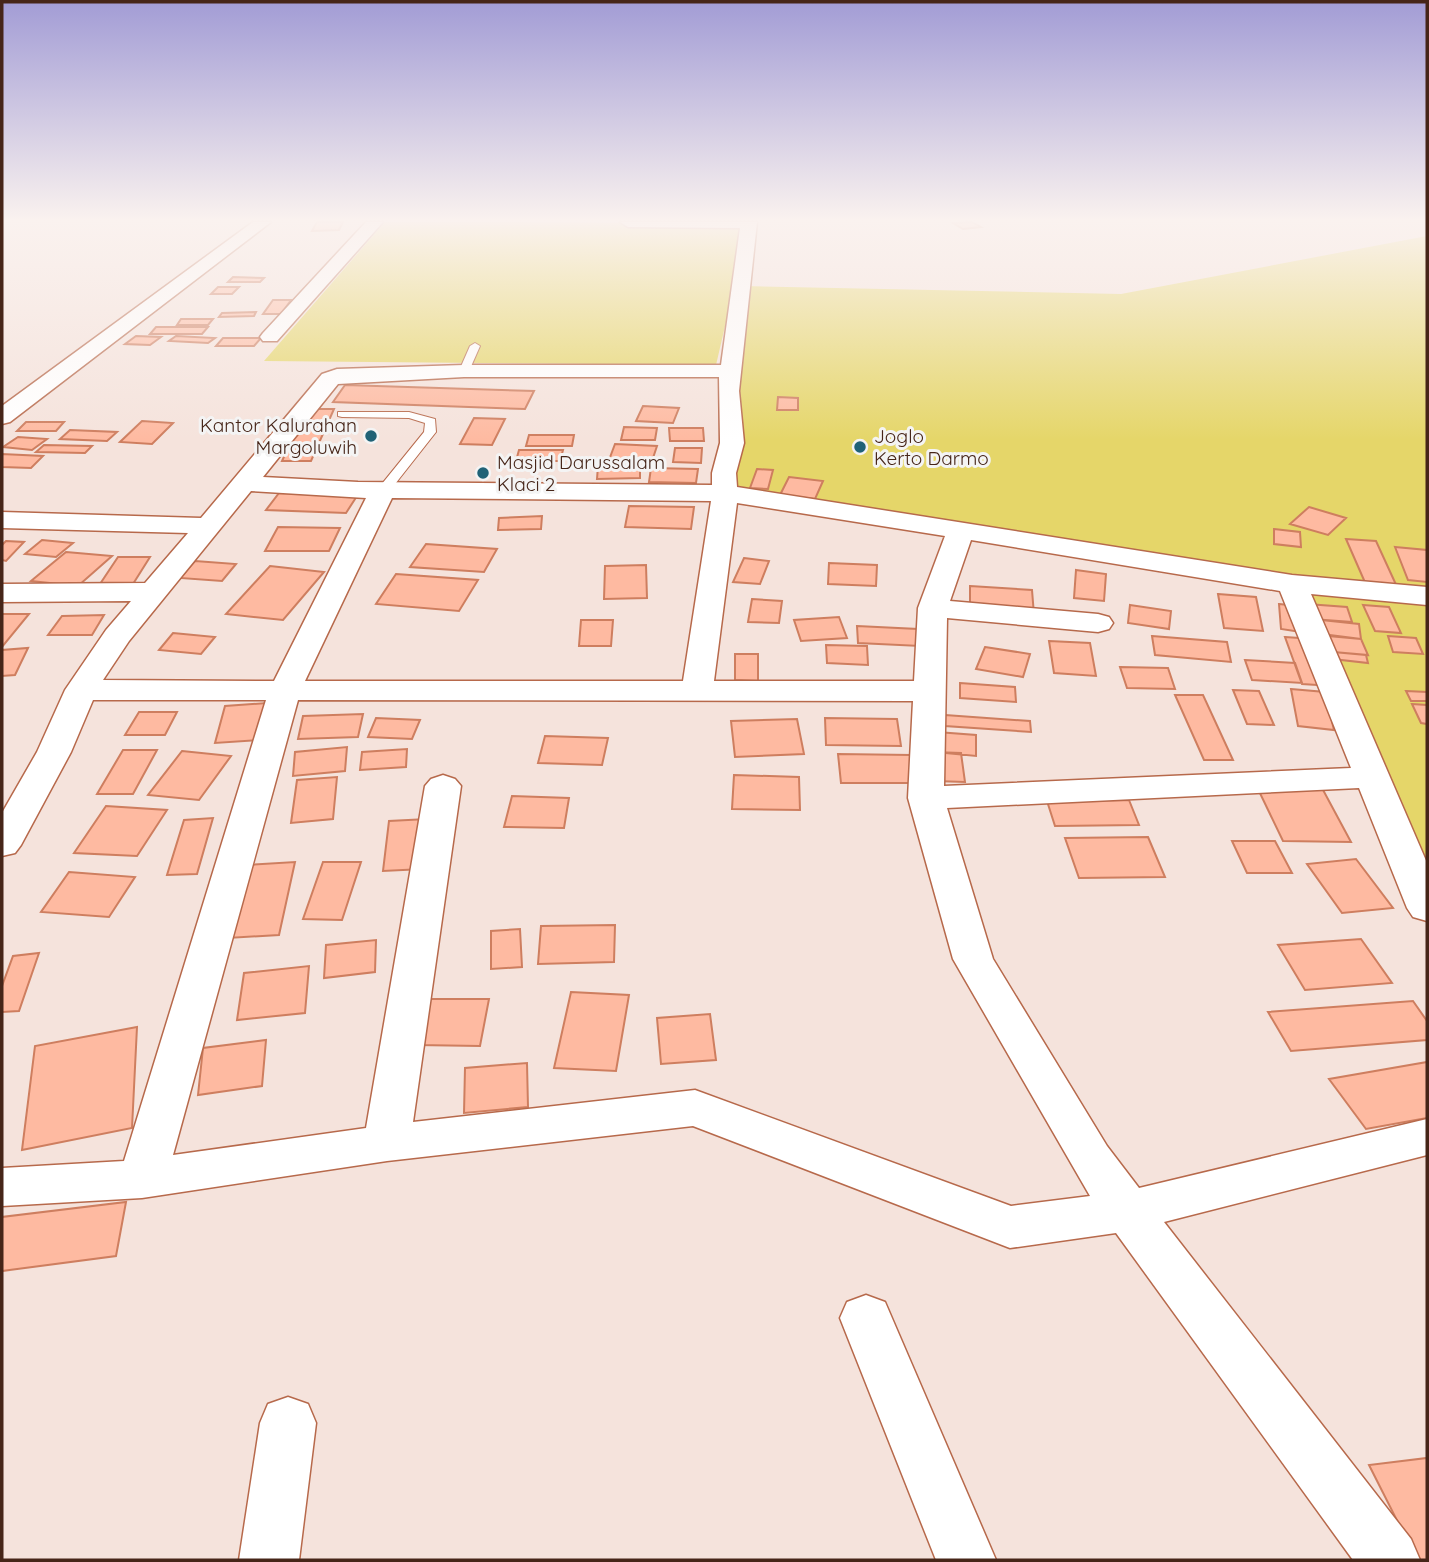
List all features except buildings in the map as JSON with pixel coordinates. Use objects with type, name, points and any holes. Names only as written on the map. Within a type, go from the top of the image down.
[{"type":"street","points":[[2,417],[165,295]]},
{"type":"street","points":[[270,337],[308,295]]},
{"type":"street","points":[[697,691],[725,493],[724,473],[732,443],[727,391],[740,295]]},
{"type":"street","points":[[2,845],[54,752],[81,690],[152,592],[186,555],[207,526],[330,379],[347,374],[731,371]]},
{"type":"street","points":[[244,483],[383,490],[725,493],[1292,584],[1427,596]]},
{"type":"street","points":[[142,1179],[285,690],[383,490]]},
{"type":"street","points":[[2,520],[207,526]]},
{"type":"street","points":[[961,529],[933,608],[926,797],[973,959],[1090,1159],[1202,1314],[1390,1560]]},
{"type":"street","points":[[1292,584],[1427,908]]},
{"type":"street","points":[[2,593],[152,592]]},
{"type":"street","points":[[933,608],[1098,623]]},
{"type":"street","points":[[81,690],[928,691]]},
{"type":"street","points":[[926,797],[1372,776]]},
{"type":"street","points":[[387,1143],[443,786]]},
{"type":"street","points":[[2,1187],[142,1179],[387,1143],[695,1108],[1010,1227],[1128,1211],[1427,1138]]},
{"type":"street","points":[[866,1318],[966,1560]]},
{"type":"street","points":[[270,1560],[288,1423]]},
{"type":"lane","points":[[464,372],[475,346]]},
{"type":"lane","points":[[342,414],[409,415],[431,421],[430,432],[383,490]]},
{"type":"shaded area","points":[[322,295],[732,295],[716,365],[264,361]]},
{"type":"shaded area","points":[[741,295],[1427,295],[1427,908],[1292,584],[725,493]]},
{"type":"place","name":"Kantor Kalurahan Margoluwih","points":[[371,436]]},
{"type":"place","name":"Joglo Kerto Darmo","points":[[860,447]]},
{"type":"place","name":"Masjid Darussalam Klaci 2","points":[[483,473]]}]
